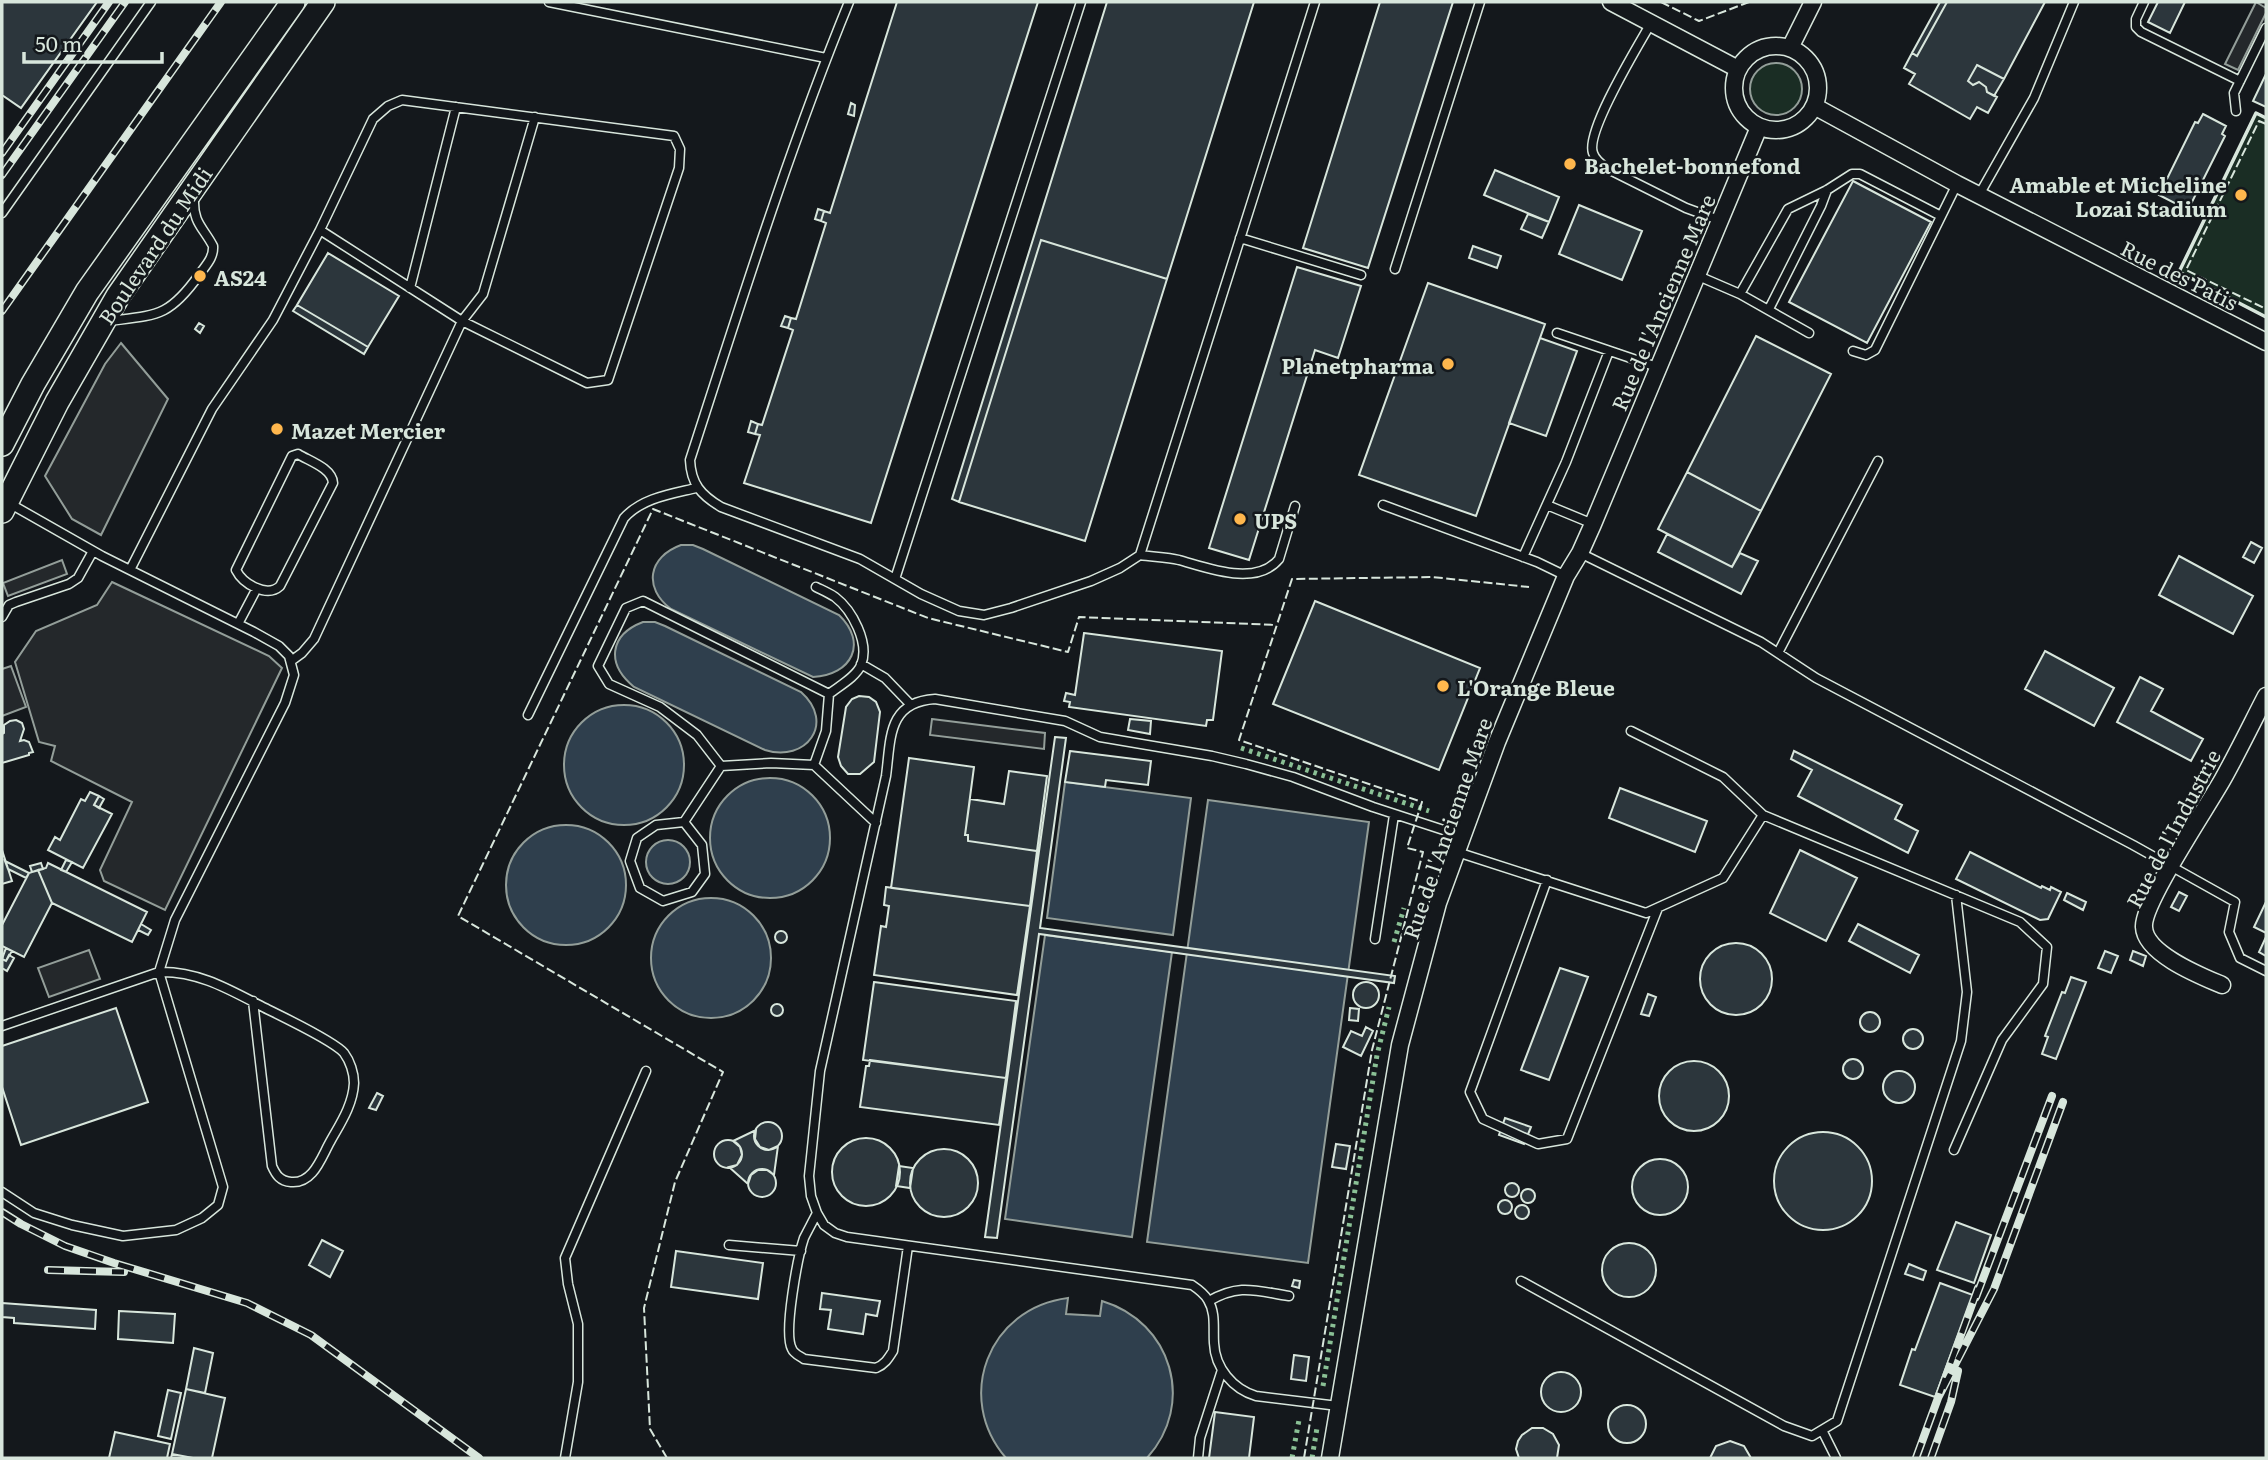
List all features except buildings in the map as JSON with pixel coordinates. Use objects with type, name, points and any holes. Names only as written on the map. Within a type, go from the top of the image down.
[{"type":"main road","name":"Boulevard du Midi","points":[[2,443],[76,310],[293,2]]},
{"type":"main road","name":"Boulevard du Midi","points":[[3,504],[102,321],[194,184],[323,2]]},
{"type":"main road","name":"Boulevard du Midi","points":[[2,476],[61,360],[76,310]]},
{"type":"street","points":[[1611,2],[1738,69]]},
{"type":"street","points":[[1790,48],[1813,2]]},
{"type":"street","points":[[1766,47],[1790,48],[1809,62],[1815,72],[1818,95],[1814,106],[1808,116],[1791,128],[1780,131],[1759,127],[1743,116],[1738,107],[1733,88],[1738,69],[1745,59],[1766,47]]},
{"type":"street","name":"Rue des Patis","points":[[1814,106],[1957,184],[2266,342]]},
{"type":"street","name":"Rue de l'Ancienne Mare","points":[[1330,1458],[1400,1045],[1438,903],[1497,741],[1566,576],[1580,553],[1759,127]]},
{"type":"street","name":"Rue de l'Industrie","points":[[2222,985],[2184,968],[2163,954],[2148,939],[2143,928],[2146,915],[2171,867],[2225,776],[2266,696]]},
{"type":"lane","points":[[2,213],[152,2]]},
{"type":"lane","points":[[549,2],[826,58]]},
{"type":"lane","points":[[849,2],[826,58],[772,210],[690,460],[691,474],[696,488],[721,507],[860,559],[921,594],[959,611],[984,615],[1091,581],[1120,568],[1140,555],[1315,2]]},
{"type":"lane","points":[[895,579],[1082,2]]},
{"type":"lane","points":[[1395,269],[1480,2]]},
{"type":"lane","points":[[1979,195],[2034,98],[2074,2]]},
{"type":"lane","points":[[2144,2],[2136,19],[2136,27],[2141,32],[2240,81]]},
{"type":"lane","points":[[1651,23],[1598,122],[1592,140],[1592,152],[1597,161],[1608,169],[1686,208],[1719,220]]},
{"type":"lane","points":[[2236,111],[2234,93],[2266,28]]},
{"type":"lane","points":[[130,570],[212,409],[272,320],[320,230],[373,119],[388,106],[402,100],[674,136],[680,149],[679,168],[608,380],[587,383],[462,321],[320,230]]},
{"type":"lane","points":[[410,288],[456,107]]},
{"type":"lane","points":[[291,661],[314,639],[462,321],[483,294],[535,117]]},
{"type":"lane","points":[[1740,294],[1783,214],[1794,205],[1827,190],[1852,174],[1860,174],[1941,216]]},
{"type":"lane","points":[[102,321],[149,316],[167,310],[187,292],[211,258],[213,246],[194,215],[194,184]]},
{"type":"lane","points":[[1853,351],[1866,355],[1875,350],[1957,184]]},
{"type":"lane","points":[[1769,309],[1827,190]]},
{"type":"lane","points":[[1240,238],[1361,275]]},
{"type":"lane","points":[[1696,275],[1740,294],[1809,333]]},
{"type":"lane","points":[[1557,333],[1657,368]]},
{"type":"lane","points":[[1523,557],[1566,462],[1609,351]]},
{"type":"lane","points":[[298,454],[329,472],[333,483],[279,586],[275,591],[268,592],[257,588],[242,579],[236,570],[292,456],[298,454]]},
{"type":"lane","points":[[1779,653],[1878,461]]},
{"type":"lane","points":[[528,715],[625,518],[631,510],[662,496],[696,488]]},
{"type":"lane","points":[[2,1192],[34,1213],[72,1225],[123,1236],[176,1230],[202,1218],[218,1205],[223,1187],[159,972],[175,920],[285,704],[294,675],[289,656],[279,646],[3,504]]},
{"type":"lane","points":[[1383,505],[1523,557],[1566,576]]},
{"type":"lane","points":[[1547,505],[1592,524]]},
{"type":"lane","points":[[1140,555],[1178,560],[1226,573],[1265,570],[1274,566],[1279,559],[1295,506]]},
{"type":"lane","points":[[2,617],[9,605],[16,601],[69,584],[78,578],[93,551]]},
{"type":"lane","points":[[1580,553],[1760,642],[1816,678],[2235,902],[2229,932],[2240,958],[2266,971]]},
{"type":"lane","points":[[816,587],[836,597],[857,623],[863,643],[861,664],[848,681],[829,694]]},
{"type":"lane","points":[[238,624],[257,588]]},
{"type":"lane","points":[[721,766],[697,735],[660,707],[609,684],[598,666],[626,608],[643,601],[829,694]]},
{"type":"lane","points":[[861,664],[885,678],[910,704]]},
{"type":"lane","points":[[814,765],[826,732],[829,694]]},
{"type":"lane","points":[[1338,1406],[1245,1392],[1232,1383],[1216,1359],[1213,1346],[1214,1315],[1209,1301],[1192,1285],[848,1237],[835,1233],[824,1225],[811,1196],[809,1176],[820,1071],[886,776],[893,727],[899,713],[910,704],[935,699],[1065,721],[1101,737],[1212,756],[1293,777],[1394,815],[1547,880],[1647,913],[1723,878],[1763,815]]},
{"type":"lane","points":[[1631,731],[1723,777],[1763,815],[2020,922],[2047,947],[2043,984],[2002,1040],[1954,1150]]},
{"type":"lane","points":[[721,766],[771,763],[814,765],[876,823]]},
{"type":"lane","points":[[684,822],[721,766]]},
{"type":"lane","points":[[1375,939],[1394,815]]},
{"type":"lane","points":[[684,822],[702,845],[705,874],[692,892],[663,901],[640,888],[630,861],[637,838],[656,825],[684,822]]},
{"type":"lane","points":[[1547,880],[1470,1092],[1483,1119],[1538,1144],[1567,1139],[1658,908]]},
{"type":"lane","points":[[1521,1281],[1784,1426],[1812,1436],[1837,1421],[1961,1041],[1967,992],[1956,895]]},
{"type":"lane","points":[[2,1026],[159,972],[177,971],[196,975],[253,1001],[338,1047],[351,1065],[354,1080],[352,1096],[345,1114],[315,1170],[295,1183],[277,1177],[269,1154],[253,1001]]},
{"type":"lane","points":[[565,1458],[578,1382],[578,1324],[565,1258],[646,1071]]},
{"type":"lane","points":[[817,1213],[804,1239],[788,1325],[792,1349],[804,1359],[876,1368],[883,1365],[893,1351],[908,1246]]},
{"type":"lane","points":[[729,1245],[801,1251]]},
{"type":"lane","points":[[1209,1301],[1235,1290],[1289,1296]]},
{"type":"lane","points":[[1198,1458],[1200,1437],[1222,1370]]},
{"type":"lane","points":[[1822,1430],[1836,1458]]},
{"type":"green space","points":[[1776,63],[1786,65],[1794,71],[1800,79],[1800,99],[1794,107],[1786,113],[1776,115],[1766,113],[1758,107],[1752,99],[1750,89],[1752,79],[1758,71],[1766,65]]},
{"type":"green space","name":"Amable et Micheline Lozai Stadium","points":[[2256,113],[2266,118],[2266,317],[2179,272]]},
{"type":"shaded area","points":[[2256,2],[2266,8],[2266,13],[2238,70],[2225,64]]},
{"type":"shaded area","points":[[121,343],[168,399],[101,535],[72,519],[45,476],[105,364]]},
{"type":"shaded area","points":[[62,560],[67,574],[8,596],[3,583]]},
{"type":"shaded area","points":[[112,582],[269,656],[282,668],[165,910],[104,881],[100,870],[132,802],[51,761],[55,746],[39,742],[15,662],[36,631],[97,605]]},
{"type":"shaded area","points":[[11,666],[26,707],[2,716],[2,669]]},
{"type":"shaded area","points":[[932,719],[1045,733],[1044,749],[930,735]]},
{"type":"shaded area","points":[[89,950],[100,979],[49,997],[38,968]]},
{"type":"water","points":[[681,545],[693,545],[703,549],[839,615],[853,636],[852,656],[838,670],[813,677],[671,609],[656,592],[653,574],[662,557]]},
{"type":"water","points":[[643,622],[655,622],[665,626],[801,692],[811,704],[816,716],[812,738],[793,751],[780,753],[765,750],[634,687],[619,669],[615,651],[623,634]]},
{"type":"water","points":[[624,705],[647,710],[666,723],[679,742],[684,765],[679,788],[666,807],[647,820],[624,825],[601,820],[582,807],[569,788],[564,765],[569,742],[582,723],[601,710]]},
{"type":"water","points":[[770,778],[793,783],[812,796],[825,815],[830,838],[825,861],[812,880],[793,893],[770,898],[747,893],[728,880],[715,861],[710,838],[715,815],[728,796],[747,783]]},
{"type":"water","points":[[1065,782],[1191,798],[1173,935],[1047,918]]},
{"type":"water","points":[[1208,800],[1369,822],[1308,1263],[1147,1242]]},
{"type":"water","points":[[566,825],[589,830],[608,843],[621,862],[626,885],[621,908],[608,927],[589,940],[566,945],[543,940],[524,927],[511,908],[506,885],[511,862],[524,843],[543,830]]},
{"type":"water","points":[[668,840],[683,847],[690,862],[683,877],[668,884],[653,877],[646,862],[653,847]]},
{"type":"water","points":[[711,898],[734,903],[753,916],[766,935],[771,958],[766,981],[753,1000],[734,1013],[711,1018],[688,1013],[669,1000],[656,981],[651,958],[656,935],[669,916],[688,903]]},
{"type":"water","points":[[1045,935],[1172,952],[1132,1237],[1005,1219]]},
{"type":"water","points":[[1068,1298],[1066,1314],[1100,1316],[1102,1301],[1126,1312],[1145,1327],[1160,1346],[1169,1367],[1173,1390],[1170,1414],[1162,1437],[1147,1458],[1006,1458],[990,1434],[982,1409],[982,1384],[988,1359],[1000,1337],[1017,1319],[1040,1305]]},
{"type":"railway","points":[[2,153],[109,2]]},
{"type":"railway","points":[[2,175],[125,2]]},
{"type":"railway","points":[[2,311],[221,2]]},
{"type":"railway","points":[[1976,1297],[2052,1096]]},
{"type":"railway","points":[[1978,1288],[1938,1398],[1994,1289],[2063,1102]]},
{"type":"railway","points":[[2,1212],[65,1246],[247,1303],[311,1335],[479,1458]]},
{"type":"railway","points":[[48,1270],[124,1272]]},
{"type":"railway","points":[[1931,1458],[1951,1402],[1958,1371]]},
{"type":"railway","points":[[1916,1458],[1938,1398]]},
{"type":"hedge","points":[[1241,748],[1429,811]]},
{"type":"hedge","points":[[1394,942],[1404,908]]},
{"type":"hedge","points":[[1323,1386],[1377,1055],[1389,1007]]},
{"type":"hedge","points":[[1292,1458],[1299,1420]]},
{"type":"hedge","points":[[1312,1458],[1317,1428]]},
{"type":"fence","points":[[1661,2],[1699,21],[1749,2]]},
{"type":"fence","points":[[2266,124],[2259,121],[2186,270],[2266,309]]},
{"type":"fence","points":[[667,1458],[650,1429],[644,1308],[675,1182],[723,1072],[458,916],[653,509],[928,618],[1068,652],[1079,617],[1276,625]]},
{"type":"fence","points":[[1304,1458],[1372,1050],[1423,852],[1407,848],[1422,802],[1239,740],[1292,579],[1432,577],[1529,587]]},
{"type":"wall","points":[[2266,118],[2256,113],[2179,272],[2266,317]]},
{"type":"place","name":"Bachelet-bonnefond","points":[[1570,164]]},
{"type":"place","name":"Amable et Micheline Lozai Stadium","points":[[2241,195]]},
{"type":"place","name":"AS24","points":[[200,276]]},
{"type":"place","name":"Planetpharma","points":[[1448,364]]},
{"type":"place","name":"Mazet Mercier","points":[[277,429]]},
{"type":"place","name":"UPS","points":[[1240,519]]},
{"type":"place","name":"L'Orange Bleue","points":[[1443,686]]}]
